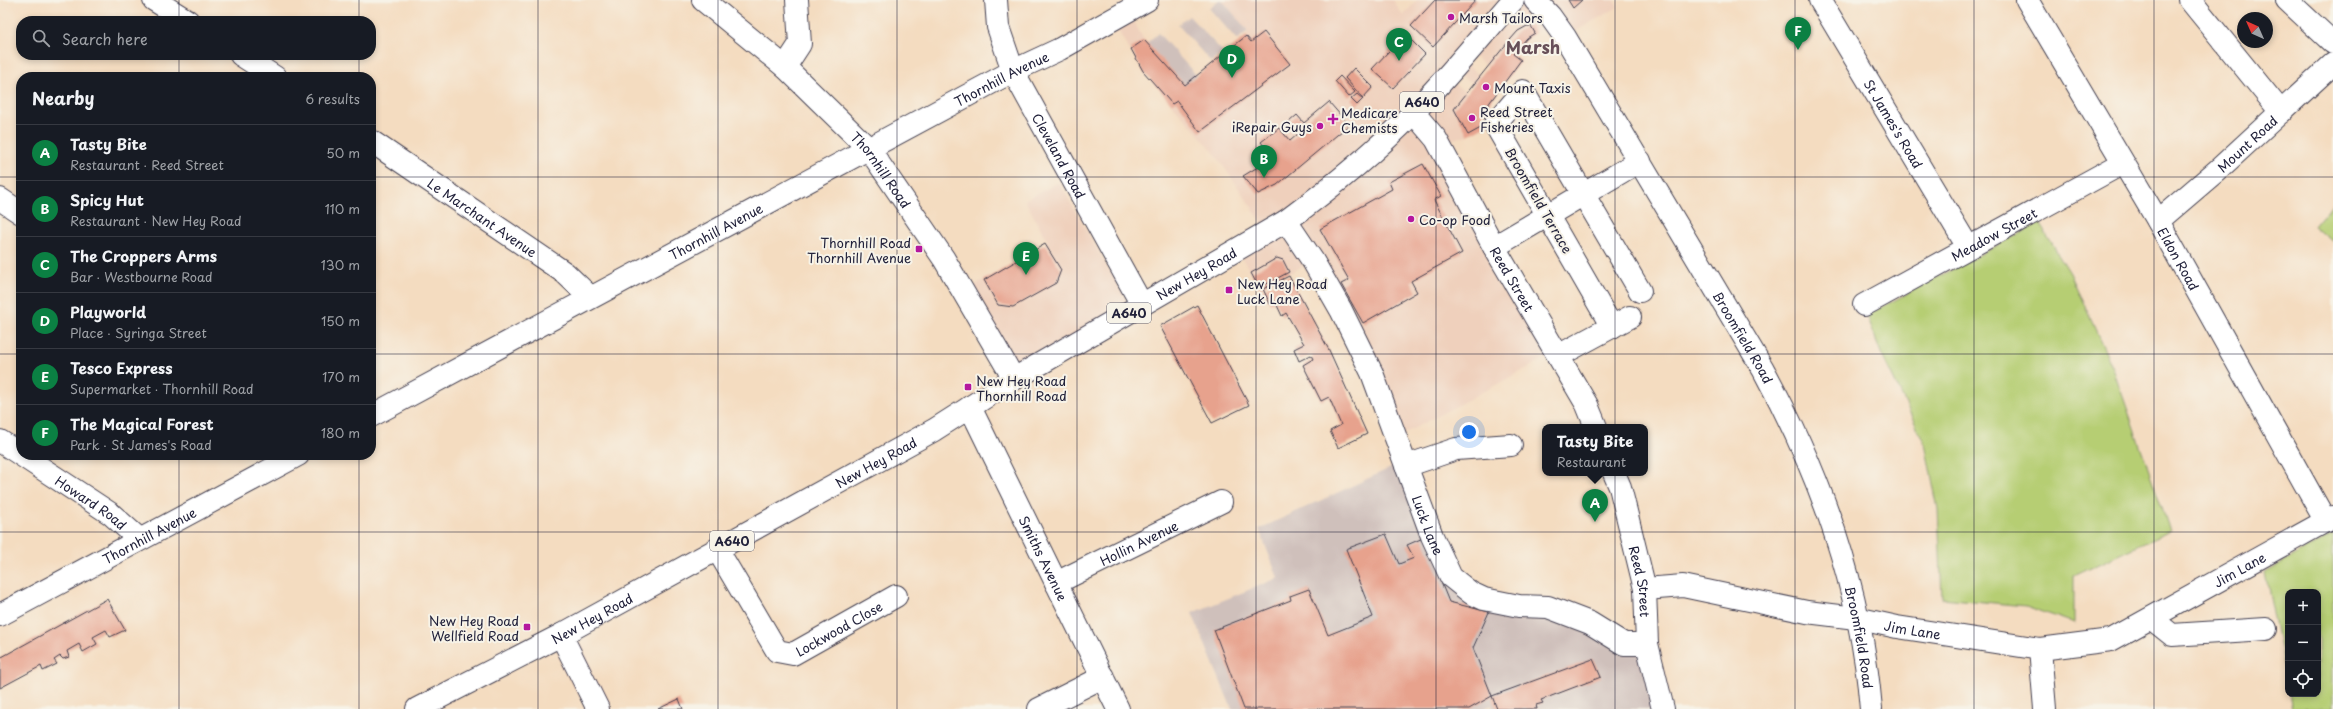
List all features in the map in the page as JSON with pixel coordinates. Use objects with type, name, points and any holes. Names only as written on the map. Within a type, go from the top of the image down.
[{"type":"main road","points":[[154,0],[180,16]]},
{"type":"main road","name":"Thornhill Road","points":[[703,0],[785,67],[869,149],[944,259],[1014,379]]},
{"type":"main road","points":[[785,67],[800,44],[797,0]]},
{"type":"main road","name":"Cleveland Road","points":[[996,0],[998,27],[1013,71],[1142,305]]},
{"type":"main road","name":"Thornhill Avenue","points":[[376,413],[590,296],[869,149],[1013,71],[1060,49],[1147,0]]},
{"type":"main road","name":"A640","points":[[1413,112],[1513,0]]},
{"type":"main road","name":"Broomfield Road","points":[[1535,0],[1550,16],[1566,37],[1759,362],[1792,423],[1821,489],[1840,546],[1868,672],[1871,709]]},
{"type":"main road","name":"St James's Road","points":[[1820,0],[1968,247]]},
{"type":"main road","name":"Eldon Road","points":[[2027,0],[2122,163],[2158,221],[2329,518]]},
{"type":"main road","points":[[2190,0],[2281,112]]},
{"type":"main road","points":[[2287,0],[2333,44]]},
{"type":"main road","points":[[249,60],[267,72]]},
{"type":"main road","name":"Mount Road","points":[[2158,221],[2333,64]]},
{"type":"main road","name":"Broomfield Terrace","points":[[1558,356],[1621,322],[1548,215],[1495,124],[1523,91],[1640,291]]},
{"type":"main road","name":"New Hey Road","points":[[417,709],[561,635],[934,430],[1014,379],[1286,221],[1322,195],[1381,144],[1413,112]]},
{"type":"main road","name":"Reed Street","points":[[1413,112],[1436,139],[1494,247],[1587,405],[1595,424]]},
{"type":"main road","name":"Le Marchant Avenue","points":[[376,144],[565,273],[590,296]]},
{"type":"main road","points":[[1494,247],[1640,162]]},
{"type":"main road","name":"Meadow Street","points":[[1864,304],[2122,163]]},
{"type":"main road","points":[[0,199],[16,209]]},
{"type":"main road","name":"Luck Lane","points":[[1286,221],[1313,261],[1341,310],[1372,374],[1432,536],[1451,577],[1471,593],[1484,599],[1519,606],[1548,607],[1590,623],[1624,644],[1648,644]]},
{"type":"main road","name":"Smiths Avenue","points":[[970,407],[1118,709]]},
{"type":"main road","name":"Howard Road","points":[[0,441],[16,452]]},
{"type":"main road","points":[[1406,466],[1456,449],[1511,445]]},
{"type":"main road","name":"Howard Road","points":[[29,460],[111,514],[139,539]]},
{"type":"main road","name":"Thornhill Avenue","points":[[0,615],[289,460]]},
{"type":"main road","name":"Reed Street","points":[[1615,476],[1620,487],[1645,590],[1648,644]]},
{"type":"main road","name":"Hollin Avenue","points":[[1056,583],[1221,502]]},
{"type":"main road","name":"Jim Lane","points":[[1645,590],[1683,586],[1807,612],[1856,618],[1897,627],[2040,649],[2111,640],[2152,619],[2329,518]]},
{"type":"main road","name":"Lockwood Close","points":[[717,550],[777,650],[793,654],[896,596]]},
{"type":"main road","points":[[2152,619],[2172,635],[2266,629]]},
{"type":"main road","points":[[561,635],[598,709]]},
{"type":"main road","points":[[1648,644],[1663,709]]},
{"type":"main road","points":[[2040,649],[2045,709]]},
{"type":"main road","points":[[1038,709],[1103,677]]},
{"type":"shaded area","points":[[1219,0],[1222,0],[1248,31],[1237,40],[1209,8]]},
{"type":"shaded area","points":[[1222,0],[1393,0],[1403,16],[1417,0],[1613,0],[1618,7],[1565,37],[1554,21],[1527,38],[1513,54],[1521,60],[1505,81],[1468,52],[1460,60],[1498,89],[1474,85],[1452,69],[1445,77],[1467,93],[1488,124],[1468,135],[1439,143],[1556,353],[1396,438],[1313,261],[1259,289],[1238,250],[1268,231],[1213,151],[1143,71],[1111,20],[1128,11],[1144,40],[1185,84],[1246,36],[1248,31]]},
{"type":"shaded area","points":[[1189,16],[1223,52],[1211,62],[1178,25]]},
{"type":"shaded area","points":[[1158,33],[1196,75],[1185,85],[1147,43]]},
{"type":"shaded area","points":[[1059,182],[1128,303],[1018,369],[973,286],[1048,242],[1025,200]]},
{"type":"shaded area","points":[[1395,466],[1451,577],[1647,644],[1663,709],[1493,709],[1492,705],[1483,709],[1232,709],[1192,613],[1278,578],[1259,529]]},
{"type":"green space","points":[[2333,203],[2333,242],[2314,226]]},
{"type":"green space","points":[[2039,223],[2070,273],[2114,371],[2170,531],[2074,576],[2074,623],[2026,606],[1942,598],[1938,509],[1925,444],[1881,353],[1867,315]]},
{"type":"green space","points":[[2333,534],[2333,709],[2292,709],[2290,697],[2321,697],[2321,589],[2285,589],[2285,673],[2265,572]]},
{"type":"building","points":[[1435,0],[1476,0],[1433,47],[1411,26]]},
{"type":"building","points":[[1568,0],[1582,0],[1573,8]]},
{"type":"building","points":[[1527,26],[1531,26],[1535,33],[1527,38],[1513,54],[1521,60],[1482,113],[1488,124],[1468,135],[1454,109],[1503,48],[1518,31]]},
{"type":"building","points":[[1264,32],[1290,64],[1200,132],[1177,101],[1172,104],[1143,71],[1131,49],[1144,40],[1185,85],[1246,36],[1251,42]]},
{"type":"building","points":[[1405,34],[1425,54],[1393,88],[1372,69]]},
{"type":"building","points":[[1354,68],[1373,87],[1363,98],[1345,78]]},
{"type":"building","points":[[1340,76],[1355,92],[1349,97],[1335,81]]},
{"type":"building","points":[[1357,94],[1363,99],[1357,105],[1351,99]]},
{"type":"building","points":[[1329,102],[1349,125],[1277,185],[1258,194],[1243,176],[1261,165],[1271,155],[1261,142],[1279,128],[1290,141],[1298,134],[1289,122],[1297,115],[1304,123]]},
{"type":"building","points":[[1423,164],[1441,196],[1434,200],[1462,253],[1411,281],[1417,292],[1363,323],[1341,284],[1349,280],[1320,229],[1392,189],[1389,182]]},
{"type":"building","points":[[1045,244],[1061,270],[1056,283],[1013,307],[998,305],[984,280]]},
{"type":"building","points":[[1277,258],[1283,260],[1289,272],[1259,288],[1251,273]]},
{"type":"building","points":[[1289,276],[1329,350],[1367,434],[1338,448],[1330,431],[1341,425],[1329,397],[1321,401],[1303,365],[1313,359],[1311,355],[1299,361],[1294,349],[1304,344],[1286,313],[1282,316],[1275,301],[1270,304],[1263,289]]},
{"type":"building","points":[[1197,305],[1249,405],[1212,423],[1160,326]]},
{"type":"building","points":[[1386,534],[1399,564],[1414,558],[1407,545],[1423,538],[1449,602],[1489,612],[1473,648],[1492,696],[1469,709],[1244,709],[1214,630],[1291,600],[1290,596],[1309,589],[1328,635],[1373,617],[1346,549]]},
{"type":"building","points":[[107,599],[125,630],[110,637],[106,630],[93,637],[97,644],[83,652],[79,644],[67,651],[69,657],[63,659],[60,656],[54,660],[57,664],[43,671],[41,666],[0,688],[0,658]]},
{"type":"building","points":[[1593,659],[1601,677],[1541,700],[1543,703],[1536,705],[1537,709],[1497,709],[1492,696]]},
{"type":"building","points":[[679,699],[683,709],[658,709]]},
{"type":"place","name":"Marsh Tailors","points":[[1451,17]]},
{"type":"place","name":"The Magical Forest","points":[[1798,50]]},
{"type":"place","name":"The Croppers Arms","points":[[1399,61]]},
{"type":"place","name":"Playworld","points":[[1232,78]]},
{"type":"place","name":"Mount Taxis","points":[[1486,87]]},
{"type":"place","name":"Reed Street Fisheries","points":[[1472,118]]},
{"type":"place","name":"Medicare Chemists","points":[[1333,119]]},
{"type":"place","name":"iRepair Guys","points":[[1320,126]]},
{"type":"place","name":"Spicy Hut","points":[[1264,178]]},
{"type":"place","name":"Co-op Food","points":[[1411,219]]},
{"type":"place","name":"Thornhill Road Thornhill Avenue","points":[[919,249]]},
{"type":"place","name":"Tesco Express","points":[[1026,275]]},
{"type":"place","name":"New Hey Road Luck Lane","points":[[1229,290]]},
{"type":"place","name":"New Hey Road Thornhill Road","points":[[968,387]]},
{"type":"place","name":"Tasty Bite","points":[[1595,522]]},
{"type":"place","name":"New Hey Road Wellfield Road","points":[[527,627]]},
{"type":"district","name":"Marsh","points":[[1533,47]]}]
